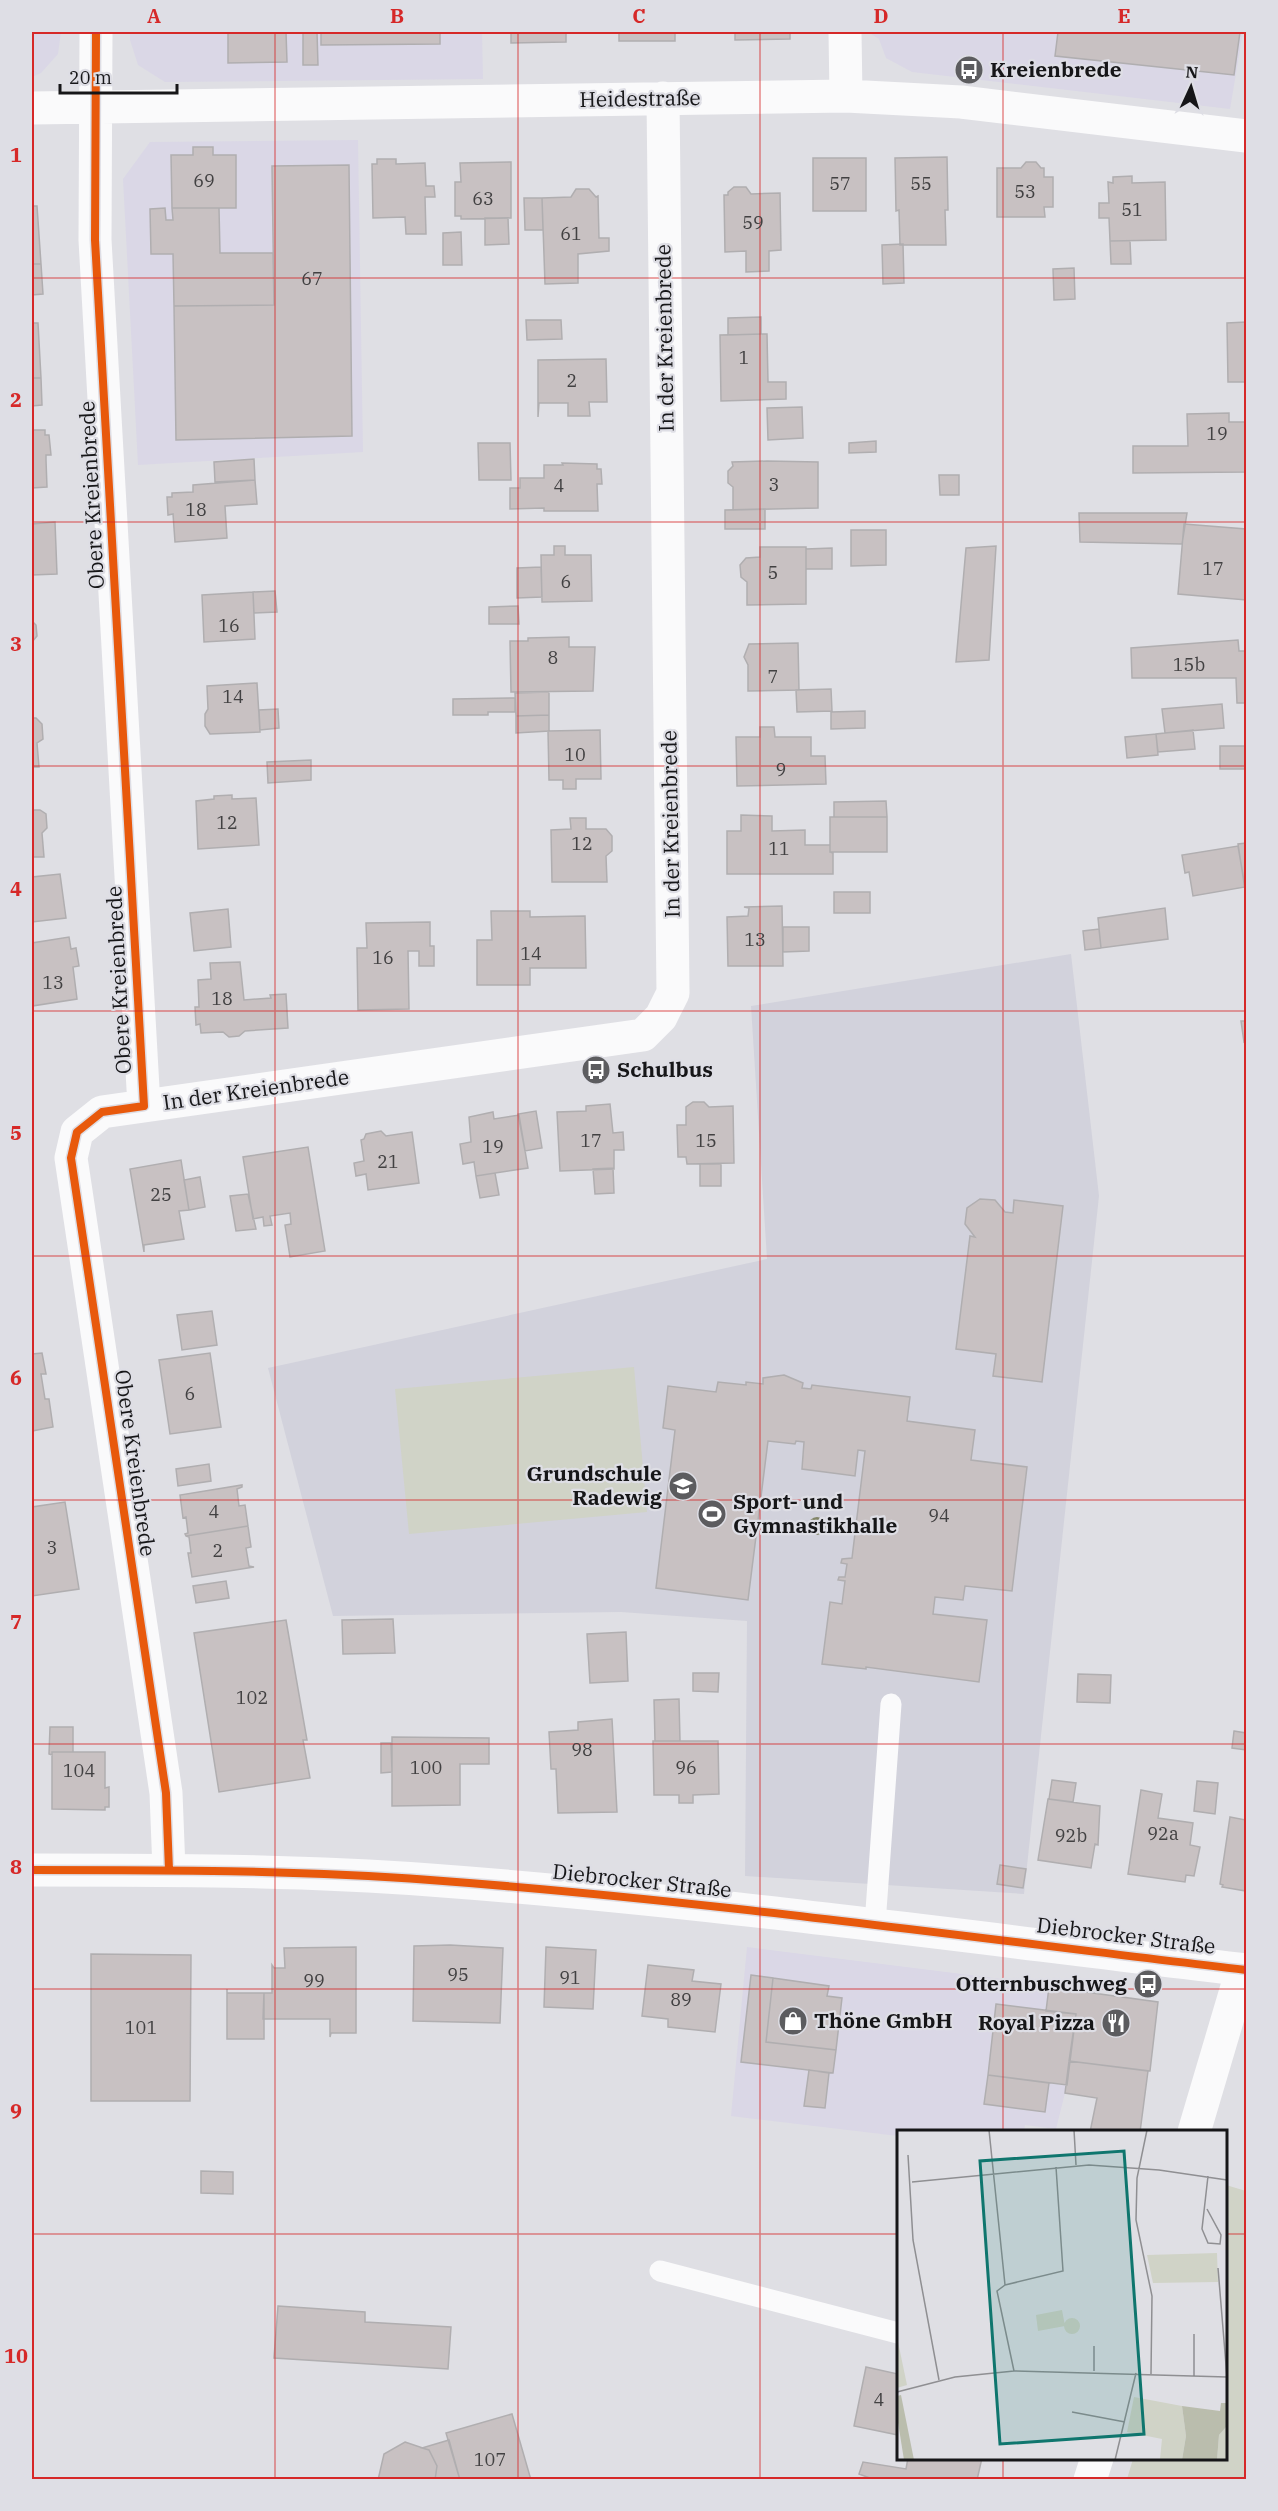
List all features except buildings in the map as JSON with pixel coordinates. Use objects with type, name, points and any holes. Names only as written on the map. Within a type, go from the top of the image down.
[{"type":"street","name":"Obere Kreienbrede","points":[[96,32],[95,240],[144,1106],[102,1112],[76,1132],[71,1158],[166,1792],[169,1870]]},
{"type":"street","points":[[845,32],[846,96]]},
{"type":"street","name":"Heidestraße","points":[[32,108],[846,96],[962,102],[1246,136]]},
{"type":"street","name":"In der Kreienbrede","points":[[144,1106],[643,1035],[661,1017],[673,993],[663,99]]},
{"type":"street","name":"Diebrocker Straße","points":[[32,1870],[169,1870],[428,1880],[614,1895],[875,1924],[1244,1970]]},
{"type":"street","points":[[1195,2130],[1244,1970]]},
{"type":"street","points":[[1090,2480],[1096,2460]]},
{"type":"lane","points":[[875,1924],[891,1704]]},
{"type":"lane","points":[[660,2271],[897,2333]]},
{"type":"shaded area","points":[[32,32],[61,32],[58,54],[41,73],[32,77]]},
{"type":"shaded area","points":[[130,32],[482,32],[483,79],[165,82],[138,65],[130,40]]},
{"type":"shaded area","points":[[868,32],[1243,32],[1230,109],[912,72],[886,58],[879,39]]},
{"type":"shaded area","points":[[358,140],[363,452],[138,465],[123,179],[150,142]]},
{"type":"shaded area","name":"Grundschule Radewig","points":[[1071,954],[1099,1196],[1024,1894],[745,1876],[747,1621],[621,1612],[333,1616],[268,1368],[767,1259],[751,1006]]},
{"type":"shaded area","points":[[634,1367],[647,1512],[409,1534],[395,1389]]},
{"type":"shaded area","points":[[747,1947],[1050,1985],[1046,2010],[1076,2014],[1065,2093],[1056,2129],[1025,2125],[1024,2130],[897,2130],[897,2136],[731,2116]]},
{"type":"shaded area","points":[[1227,2185],[1246,2191],[1246,2479],[1127,2479],[1133,2460],[1227,2460]]},
{"type":"cycle path","points":[[96,32],[95,240],[144,1106],[102,1112],[77,1132],[71,1158],[166,1793],[169,1870]]},
{"type":"cycle path","points":[[32,1870],[280,1872],[532,1888],[838,1920],[1246,1970]]},
{"type":"place","name":"Kreienbrede","points":[[969,70]]},
{"type":"place","name":"Schulbus","points":[[596,1070]]},
{"type":"place","name":"Grundschule Radewig","points":[[683,1486]]},
{"type":"place","name":"Sport- und Gymnastikhalle","points":[[712,1514]]},
{"type":"place","name":"Otternbuschweg","points":[[1148,1984]]},
{"type":"place","name":"Thöne GmbH","points":[[793,2021]]},
{"type":"place","name":"Royal Pizza","points":[[1116,2023]]}]
